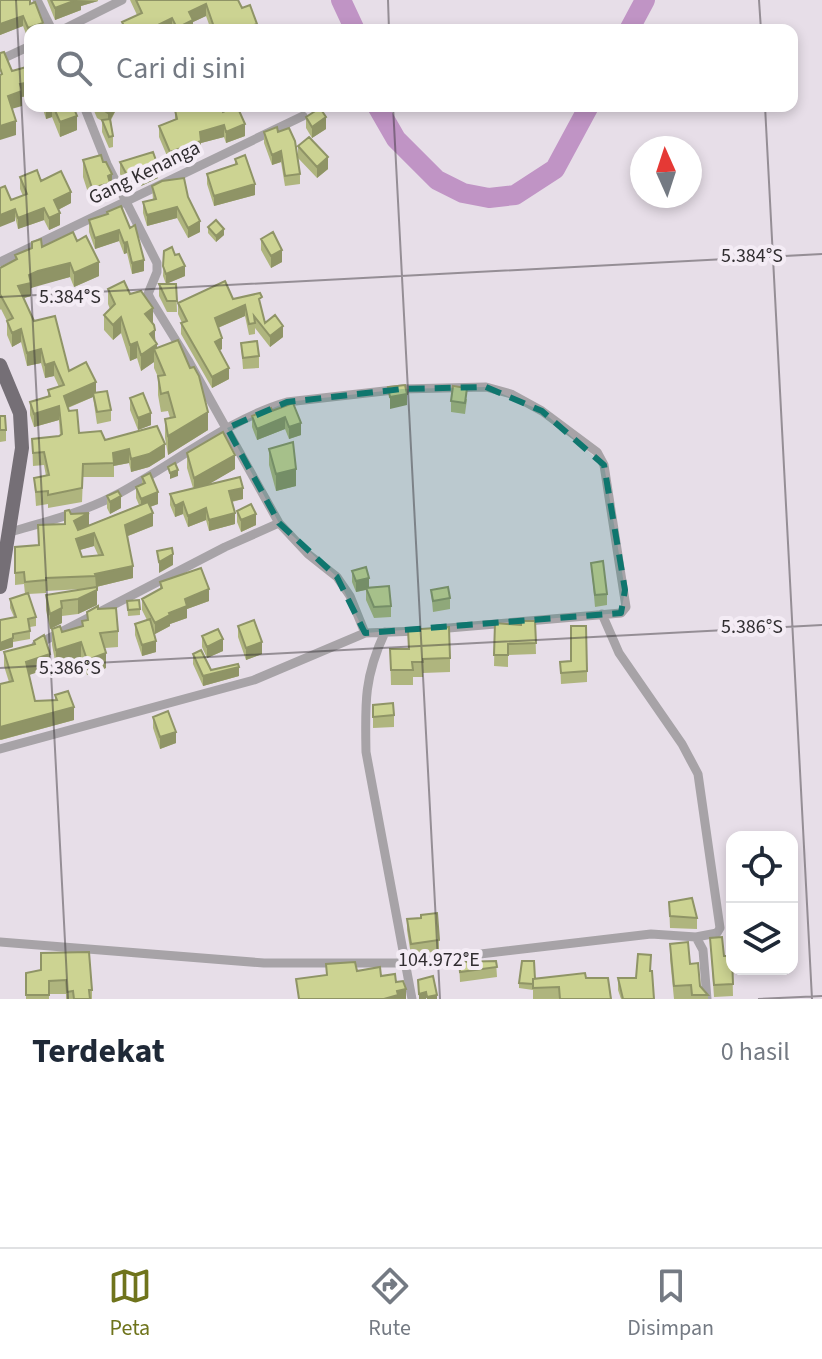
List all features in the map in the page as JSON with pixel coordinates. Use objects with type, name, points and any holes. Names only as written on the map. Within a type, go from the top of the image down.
[{"type":"main road","points":[[0,365],[20,413],[22,426],[22,448],[0,587]]},
{"type":"street","points":[[37,0],[49,24]]},
{"type":"street","points":[[74,24],[122,0]]},
{"type":"street","points":[[0,60],[24,49]]},
{"type":"street","points":[[87,112],[125,202],[158,268],[148,294],[279,523],[308,554],[337,577],[350,596],[365,633]]},
{"type":"street","name":"Gang Kenanga","points":[[0,262],[303,116]]},
{"type":"street","points":[[0,749],[254,680],[365,633],[507,625],[621,613],[626,607],[604,465],[597,452],[542,411],[511,394],[486,387],[402,389],[287,402],[227,428],[103,501],[10,532]]},
{"type":"street","points":[[24,651],[225,547],[279,523]]},
{"type":"street","points":[[0,942],[264,963],[404,963],[651,934],[696,937],[717,933],[720,928],[698,774],[682,744],[619,653],[602,614]]},
{"type":"street","points":[[385,632],[367,680],[366,752],[412,999]]},
{"type":"street","points":[[696,937],[703,950],[707,999]]},
{"type":"highlighted area","points":[[486,387],[542,411],[604,465],[625,590],[621,613],[365,633],[337,577],[279,523],[227,428],[287,402],[402,389]]},
{"type":"building","points":[[0,0],[35,2],[43,23],[26,24],[23,16],[0,24]]},
{"type":"building","points":[[51,0],[76,0],[55,8]]},
{"type":"building","points":[[136,0],[238,0],[242,8],[250,5],[257,24],[213,24],[206,4],[189,12],[193,20],[185,24],[175,24],[172,18],[160,24],[123,24],[142,13]]},
{"type":"building","points":[[4,52],[12,71],[24,68],[24,83],[20,84],[22,91],[8,96],[16,121],[0,126],[0,53]]},
{"type":"building","points":[[56,112],[75,112],[77,116],[60,122]]},
{"type":"building","points":[[175,112],[240,112],[245,124],[226,132],[224,125],[200,132],[201,141],[170,152],[159,126],[177,119]]},
{"type":"building","points":[[314,112],[323,112],[326,117],[312,127],[306,117]]},
{"type":"building","points":[[110,119],[113,136],[109,137],[102,120]]},
{"type":"building","points":[[277,127],[278,132],[289,128],[295,141],[300,174],[285,176],[281,151],[272,155],[264,132]]},
{"type":"building","points":[[309,137],[328,157],[317,167],[298,146]]},
{"type":"building","points":[[153,152],[158,166],[141,174],[140,171],[127,175],[120,162]]},
{"type":"building","points":[[101,155],[112,174],[108,176],[110,183],[92,188],[83,160]]},
{"type":"building","points":[[245,155],[255,184],[214,196],[207,174],[237,164],[235,159]]},
{"type":"building","points":[[37,170],[41,181],[61,171],[71,192],[54,200],[60,213],[49,218],[44,208],[18,218],[15,209],[0,215],[0,188],[5,186],[11,200],[27,194],[20,177]]},
{"type":"building","points":[[184,178],[188,197],[200,221],[188,228],[177,207],[147,215],[143,202],[156,199],[152,186],[162,181]]},
{"type":"building","points":[[121,206],[130,228],[135,225],[144,260],[132,263],[127,242],[124,243],[119,230],[95,238],[89,220]]},
{"type":"building","points":[[216,220],[224,229],[216,236],[208,227]]},
{"type":"building","points":[[73,232],[77,241],[86,236],[99,262],[74,273],[70,263],[38,271],[29,275],[31,283],[18,286],[34,321],[55,316],[69,371],[86,362],[96,382],[64,396],[69,411],[77,410],[79,433],[101,431],[105,440],[157,426],[165,444],[149,454],[131,459],[129,449],[113,453],[114,463],[83,464],[82,488],[48,495],[48,491],[36,492],[34,478],[49,475],[44,452],[33,453],[32,439],[62,434],[59,406],[34,414],[30,402],[50,396],[48,390],[64,385],[54,362],[45,365],[41,349],[27,353],[21,329],[12,333],[7,321],[13,318],[0,297],[0,268],[17,259],[15,255],[32,248],[32,242],[41,239],[42,247]]},
{"type":"building","points":[[273,232],[282,250],[271,256],[261,239]]},
{"type":"building","points":[[172,247],[185,266],[166,274],[164,251]]},
{"type":"building","points":[[124,281],[130,294],[141,291],[153,308],[145,314],[154,325],[155,330],[150,334],[157,344],[141,355],[137,342],[130,345],[121,317],[113,325],[104,315],[115,304],[108,289]]},
{"type":"building","points":[[225,281],[233,299],[260,293],[265,323],[275,315],[283,326],[270,336],[254,316],[255,323],[249,324],[245,305],[215,318],[222,338],[215,342],[229,368],[212,377],[181,323],[187,321],[178,303]]},
{"type":"building","points":[[159,284],[176,284],[177,301],[167,301]]},
{"type":"building","points":[[178,340],[190,368],[194,367],[199,376],[208,412],[168,436],[165,419],[175,417],[168,392],[161,394],[158,376],[165,375],[154,349]]},
{"type":"building","points":[[257,341],[259,356],[243,358],[241,343]]},
{"type":"building","points":[[405,385],[407,394],[390,397],[388,387]]},
{"type":"building","points":[[453,386],[467,388],[465,403],[451,401]]},
{"type":"building","points":[[107,391],[111,410],[97,412],[93,393]]},
{"type":"building","points":[[143,393],[151,413],[138,418],[130,398]]},
{"type":"building","points":[[293,403],[301,423],[289,427],[285,417],[257,429],[252,416]]},
{"type":"building","points":[[0,416],[5,416],[6,430],[0,430]]},
{"type":"building","points":[[223,432],[235,455],[194,478],[187,453]]},
{"type":"building","points":[[293,442],[296,469],[276,474],[269,449]]},
{"type":"building","points":[[175,463],[178,470],[170,473],[168,467]]},
{"type":"building","points":[[150,473],[158,492],[141,499],[136,487],[145,483],[142,477]]},
{"type":"building","points":[[240,477],[243,488],[229,491],[235,513],[209,520],[206,508],[188,516],[183,502],[175,506],[170,494]]},
{"type":"building","points":[[118,491],[121,496],[110,502],[107,496]]},
{"type":"building","points":[[148,502],[153,513],[125,525],[133,566],[96,576],[25,582],[24,572],[15,573],[15,547],[39,545],[38,525],[65,524],[65,511],[69,510],[71,514],[89,513],[74,521],[78,530]],"holes":[[[94,533],[103,555],[82,557],[76,539]]]},
{"type":"building","points":[[251,504],[256,514],[241,520],[237,511]]},
{"type":"building","points":[[172,548],[173,554],[159,562],[157,551]]},
{"type":"building","points":[[603,561],[607,594],[595,595],[591,563]]},
{"type":"building","points":[[366,567],[369,578],[356,581],[352,571]]},
{"type":"building","points":[[201,568],[209,589],[185,599],[187,606],[155,623],[142,599],[162,588],[160,582]]},
{"type":"building","points":[[389,586],[391,606],[374,607],[366,588]]},
{"type":"building","points":[[97,587],[97,590],[78,599],[61,601],[62,608],[50,614],[46,595]]},
{"type":"building","points":[[448,587],[450,598],[433,601],[431,590]]},
{"type":"building","points":[[28,593],[36,617],[28,619],[30,631],[13,634],[13,638],[0,643],[0,620],[16,617],[10,599]]},
{"type":"building","points":[[139,600],[140,609],[128,610],[127,601]]},
{"type":"building","points":[[98,606],[98,609],[116,608],[118,631],[100,633],[106,653],[87,660],[81,642],[56,650],[52,629],[60,626],[62,632],[83,626],[82,621],[88,620],[87,612]]},
{"type":"building","points":[[150,619],[156,641],[142,645],[135,624]]},
{"type":"building","points":[[254,620],[262,642],[246,648],[238,626]]},
{"type":"building","points":[[521,621],[535,621],[536,643],[508,644],[508,655],[494,655],[495,623],[521,625]]},
{"type":"building","points":[[571,626],[586,626],[587,671],[561,673],[560,662],[571,661]]},
{"type":"building","points":[[449,627],[450,658],[423,659],[423,662],[412,662],[413,670],[391,670],[390,649],[409,649],[408,630]]},
{"type":"building","points":[[218,629],[223,639],[207,647],[202,636]]},
{"type":"building","points":[[44,635],[50,654],[26,662],[35,701],[57,700],[55,695],[68,691],[74,707],[0,727],[0,684],[13,681],[4,652],[35,644],[34,641]]},
{"type":"building","points":[[201,650],[211,670],[238,664],[239,667],[203,676],[193,654]]},
{"type":"building","points":[[393,703],[394,715],[373,717],[373,705]]},
{"type":"building","points":[[168,711],[176,732],[160,737],[153,717]]},
{"type":"building","points":[[692,898],[697,918],[670,916],[669,902]]},
{"type":"building","points":[[437,913],[439,940],[411,944],[407,919]]},
{"type":"building","points":[[722,937],[726,975],[733,975],[733,984],[714,985],[710,938]]},
{"type":"building","points":[[688,942],[690,964],[698,963],[700,986],[708,995],[692,995],[691,985],[674,986],[670,944]]},
{"type":"building","points":[[89,952],[90,999],[74,999],[73,991],[67,992],[66,980],[49,981],[49,995],[26,995],[26,973],[41,970],[41,953]]},
{"type":"building","points":[[638,954],[651,955],[654,999],[623,999],[618,978],[636,978]]},
{"type":"building","points":[[496,961],[497,967],[460,972],[459,962]]},
{"type":"building","points":[[522,961],[534,961],[533,984],[519,983]]},
{"type":"building","points":[[355,962],[357,971],[380,967],[381,976],[395,974],[396,982],[403,981],[406,989],[384,999],[299,999],[296,979],[327,975],[326,964]]},
{"type":"building","points":[[585,973],[586,978],[608,978],[611,999],[560,999],[559,987],[533,988],[533,979]]},
{"type":"building","points":[[433,976],[437,995],[427,997],[426,992],[419,994],[418,980]]},
{"type":"waterway","points":[[341,0],[352,24]]},
{"type":"waterway","points":[[632,24],[645,0]]},
{"type":"waterway","points":[[380,112],[396,139],[437,180],[463,193],[489,198],[515,195],[555,169],[586,112]]}]
